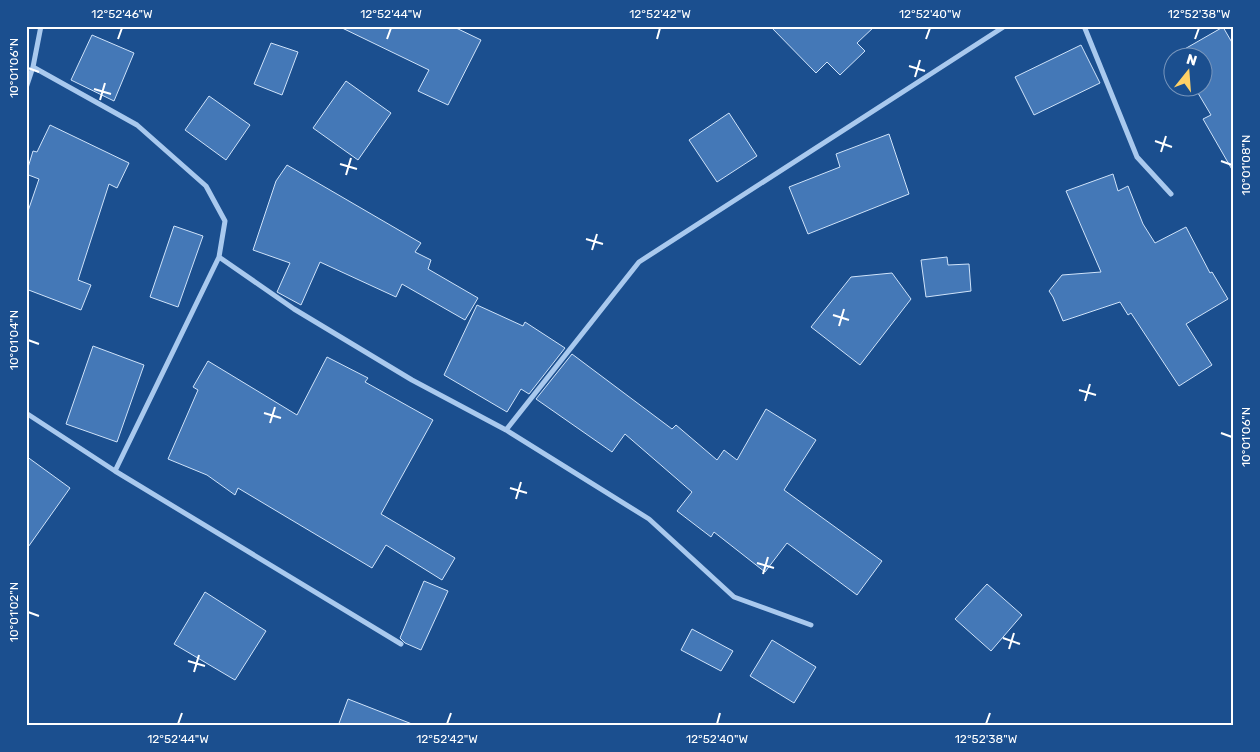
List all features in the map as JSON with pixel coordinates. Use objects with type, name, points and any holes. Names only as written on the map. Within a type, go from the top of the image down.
[{"type":"street","points":[[26,88],[33,66],[41,26]]},
{"type":"street","points":[[506,430],[639,262],[1005,26]]},
{"type":"street","points":[[1084,26],[1137,156],[1171,194]]},
{"type":"street","points":[[33,66],[137,124],[206,186],[225,221],[219,257],[115,471]]},
{"type":"street","points":[[219,257],[294,309],[412,380],[506,430],[649,519],[734,597],[811,625]]},
{"type":"street","points":[[26,413],[115,471],[401,644]]},
{"type":"building","points":[[338,26],[452,26],[481,40],[448,105],[418,91],[429,70]]},
{"type":"building","points":[[770,26],[875,26],[857,43],[865,51],[840,75],[827,62],[816,73]]},
{"type":"building","points":[[1223,27],[1234,46],[1234,173],[1203,119],[1211,115],[1201,98],[1212,98],[1212,48],[1186,48]]},
{"type":"building","points":[[92,35],[134,53],[114,101],[71,80]]},
{"type":"building","points":[[271,43],[298,52],[282,95],[254,84]]},
{"type":"building","points":[[1081,45],[1100,83],[1034,115],[1015,77]]},
{"type":"building","points":[[346,81],[391,113],[358,160],[313,128]]},
{"type":"building","points":[[209,96],[250,125],[226,160],[185,130]]},
{"type":"building","points":[[729,113],[757,156],[717,182],[689,140]]},
{"type":"building","points":[[50,125],[129,163],[117,188],[109,184],[78,280],[91,285],[81,310],[26,289],[26,217],[39,179],[26,174],[33,151],[37,152]]},
{"type":"building","points":[[889,134],[909,194],[808,234],[789,187],[840,167],[836,154]]},
{"type":"building","points":[[287,165],[421,243],[415,252],[431,260],[428,269],[478,298],[465,320],[402,284],[396,297],[320,262],[301,305],[277,292],[290,263],[253,250],[276,181]]},
{"type":"building","points":[[1113,174],[1118,191],[1128,186],[1143,224],[1155,243],[1186,227],[1210,273],[1212,272],[1228,299],[1186,324],[1212,365],[1179,386],[1131,313],[1128,315],[1120,302],[1063,321],[1049,291],[1062,275],[1101,272],[1066,191]]},
{"type":"building","points":[[174,226],[203,236],[178,307],[150,297]]},
{"type":"building","points":[[947,257],[948,265],[969,264],[971,291],[926,297],[921,260]]},
{"type":"building","points":[[892,273],[911,299],[860,365],[811,327],[851,277]]},
{"type":"building","points":[[477,305],[523,326],[525,322],[565,348],[529,394],[521,389],[507,412],[444,375]]},
{"type":"building","points":[[93,346],[144,365],[117,442],[66,424]]},
{"type":"building","points":[[572,354],[672,429],[676,425],[717,460],[724,450],[737,460],[766,409],[816,440],[784,490],[882,561],[857,595],[787,543],[765,572],[714,532],[711,537],[677,511],[692,492],[625,434],[612,452],[536,399]]},
{"type":"building","points":[[327,357],[368,378],[365,382],[433,420],[381,514],[455,558],[442,580],[386,545],[372,568],[238,488],[235,495],[207,475],[168,459],[198,390],[193,387],[208,361],[297,415]]},
{"type":"building","points":[[26,456],[70,488],[26,550]]},
{"type":"building","points":[[424,581],[448,591],[421,650],[405,643],[400,638]]},
{"type":"building","points":[[987,584],[1022,615],[991,651],[955,619]]},
{"type":"building","points":[[205,592],[266,631],[235,680],[174,644]]},
{"type":"building","points":[[692,629],[733,651],[721,671],[681,650]]},
{"type":"building","points":[[772,640],[816,667],[794,703],[750,676]]},
{"type":"building","points":[[348,699],[412,724],[412,726],[338,726]]}]
